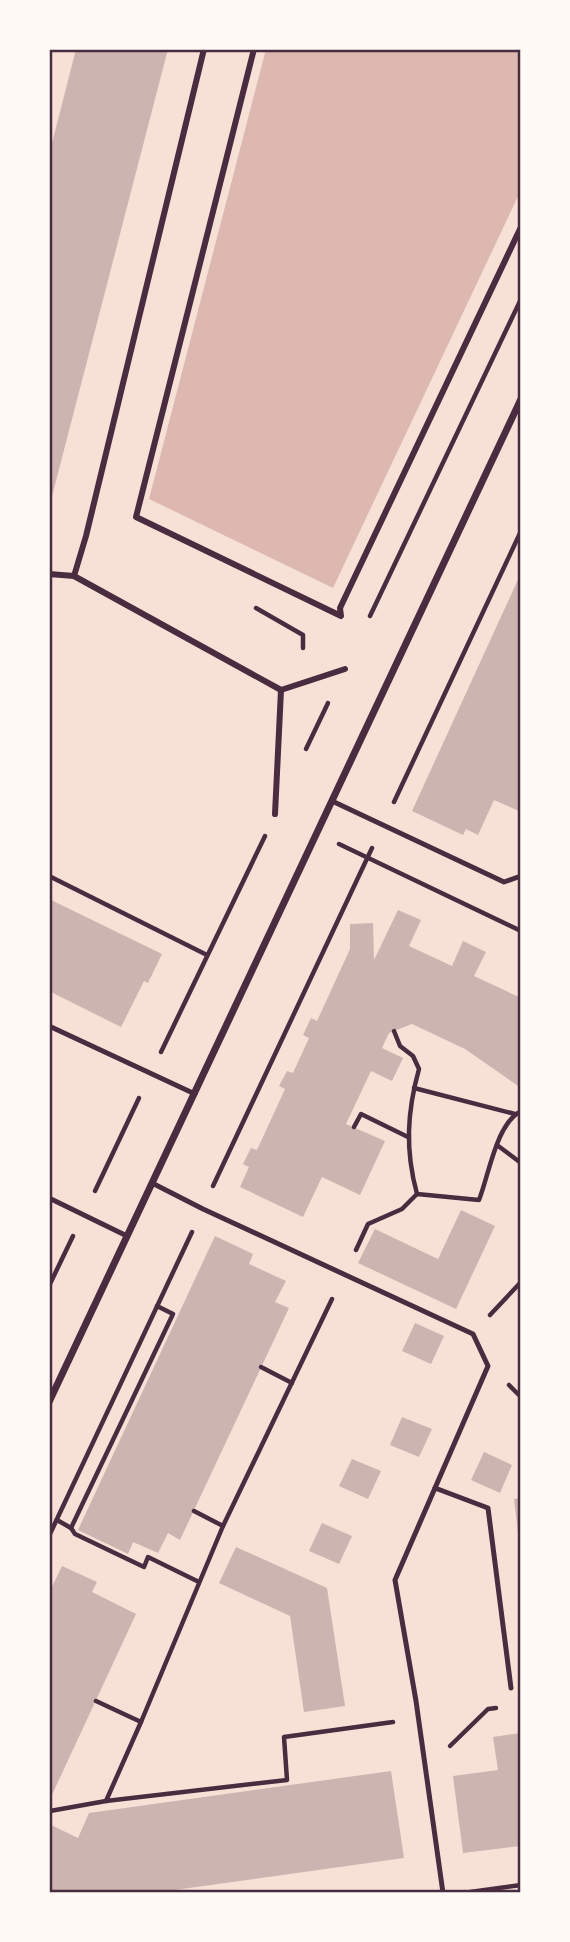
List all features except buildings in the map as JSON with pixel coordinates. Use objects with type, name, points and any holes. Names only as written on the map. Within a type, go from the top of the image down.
[{"type":"street","points":[[74,576],[204,49]]},
{"type":"street","points":[[254,49],[136,517],[341,616],[340,608],[521,227]]},
{"type":"street","points":[[49,1402],[521,400]]},
{"type":"street","points":[[49,574],[74,576],[281,690],[345,668]]},
{"type":"street","points":[[275,814],[281,690]]},
{"type":"lane","points":[[332,801],[504,882],[521,876]]},
{"type":"lane","points":[[49,1026],[194,1094]]},
{"type":"lane","points":[[152,1183],[473,1334],[488,1366],[395,1580],[443,1893]]},
{"type":"lane","points":[[49,1198],[127,1236]]},
{"type":"lane","points":[[435,1488],[488,1508],[511,1688]]},
{"type":"path","points":[[368,619],[521,299]]},
{"type":"path","points":[[49,1536],[521,531]]},
{"type":"path","points":[[368,857],[521,931]]},
{"type":"path","points":[[49,876],[207,955]]},
{"type":"path","points":[[394,1031],[400,1046],[413,1056],[419,1069],[408,1137],[409,1166],[417,1194]]},
{"type":"path","points":[[414,1088],[518,1112],[499,1136],[479,1200],[417,1194]]},
{"type":"path","points":[[354,1127],[361,1114],[408,1137]]},
{"type":"path","points":[[497,1145],[521,1163]]},
{"type":"path","points":[[368,1224],[402,1209],[417,1194]]},
{"type":"path","points":[[106,1801],[223,1526],[344,1274]]},
{"type":"path","points":[[473,1334],[521,1282]]},
{"type":"path","points":[[71,1528],[163,1341],[173,1314],[157,1306]]},
{"type":"path","points":[[261,1367],[292,1383]]},
{"type":"path","points":[[92,1485],[98,1488]]},
{"type":"path","points":[[194,1511],[223,1526]]},
{"type":"path","points":[[57,1520],[71,1528],[75,1534],[144,1567],[148,1557],[199,1582]]},
{"type":"path","points":[[96,1701],[141,1722]]},
{"type":"path","points":[[425,1770],[488,1709],[500,1707]]},
{"type":"path","points":[[49,1813],[106,1801],[288,1783],[284,1737],[418,1719]]},
{"type":"path","points":[[182,1793],[183,1800]]},
{"type":"path","points":[[466,1892],[521,1885]]},
{"type":"shaded area","points":[[266,49],[521,49],[521,190],[333,588],[149,499]]}]
